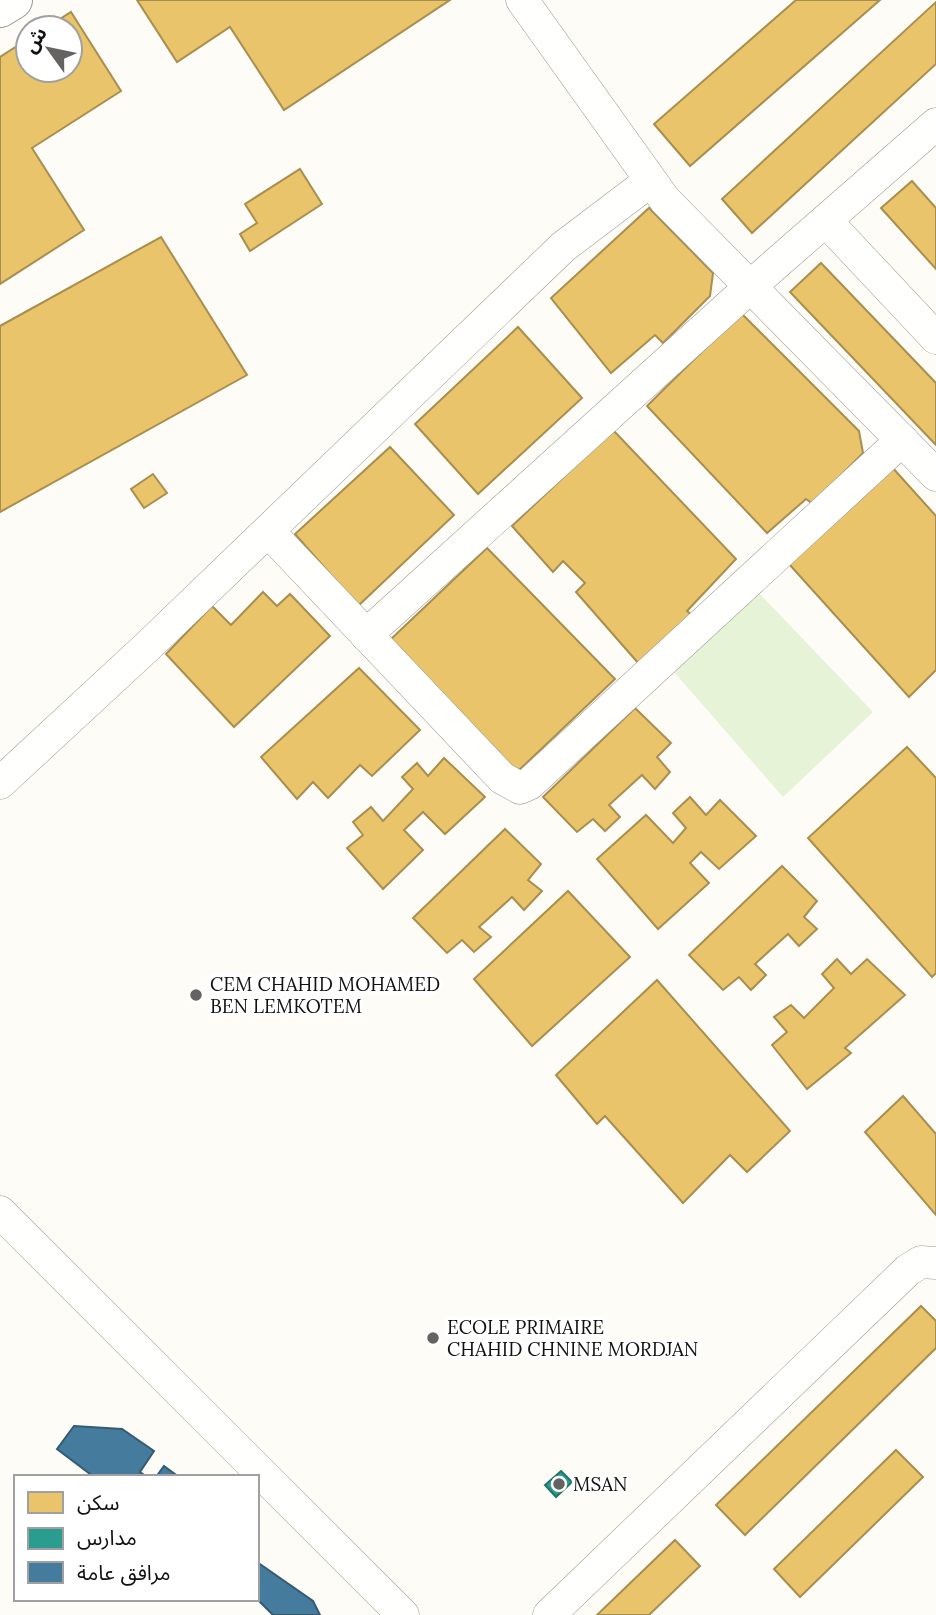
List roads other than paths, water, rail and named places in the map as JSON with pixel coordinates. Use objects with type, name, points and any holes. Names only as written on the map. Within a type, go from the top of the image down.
[{"type":"street","points":[[0,8],[13,0]]},
{"type":"street","points":[[522,0],[650,181],[675,211],[752,285],[936,475]]},
{"type":"street","points":[[366,635],[752,285],[936,124]]},
{"type":"street","points":[[0,783],[268,531],[563,247],[650,181]]},
{"type":"street","points":[[826,221],[936,338]]},
{"type":"street","points":[[268,531],[502,778],[520,788],[529,784],[902,440]]},
{"type":"street","points":[[0,1212],[403,1615]]},
{"type":"street","points":[[549,1615],[908,1270],[921,1262],[936,1263]]},
{"type":"place","name":"CEM CHAHID MOHAMED BEN LEMKOTEM","points":[[196,995]]},
{"type":"place","name":"ECOLE PRIMAIRE CHAHID CHNINE MORDJAN","points":[[433,1338]]},
{"type":"place","name":"MSAN","points":[[559,1484]]}]
